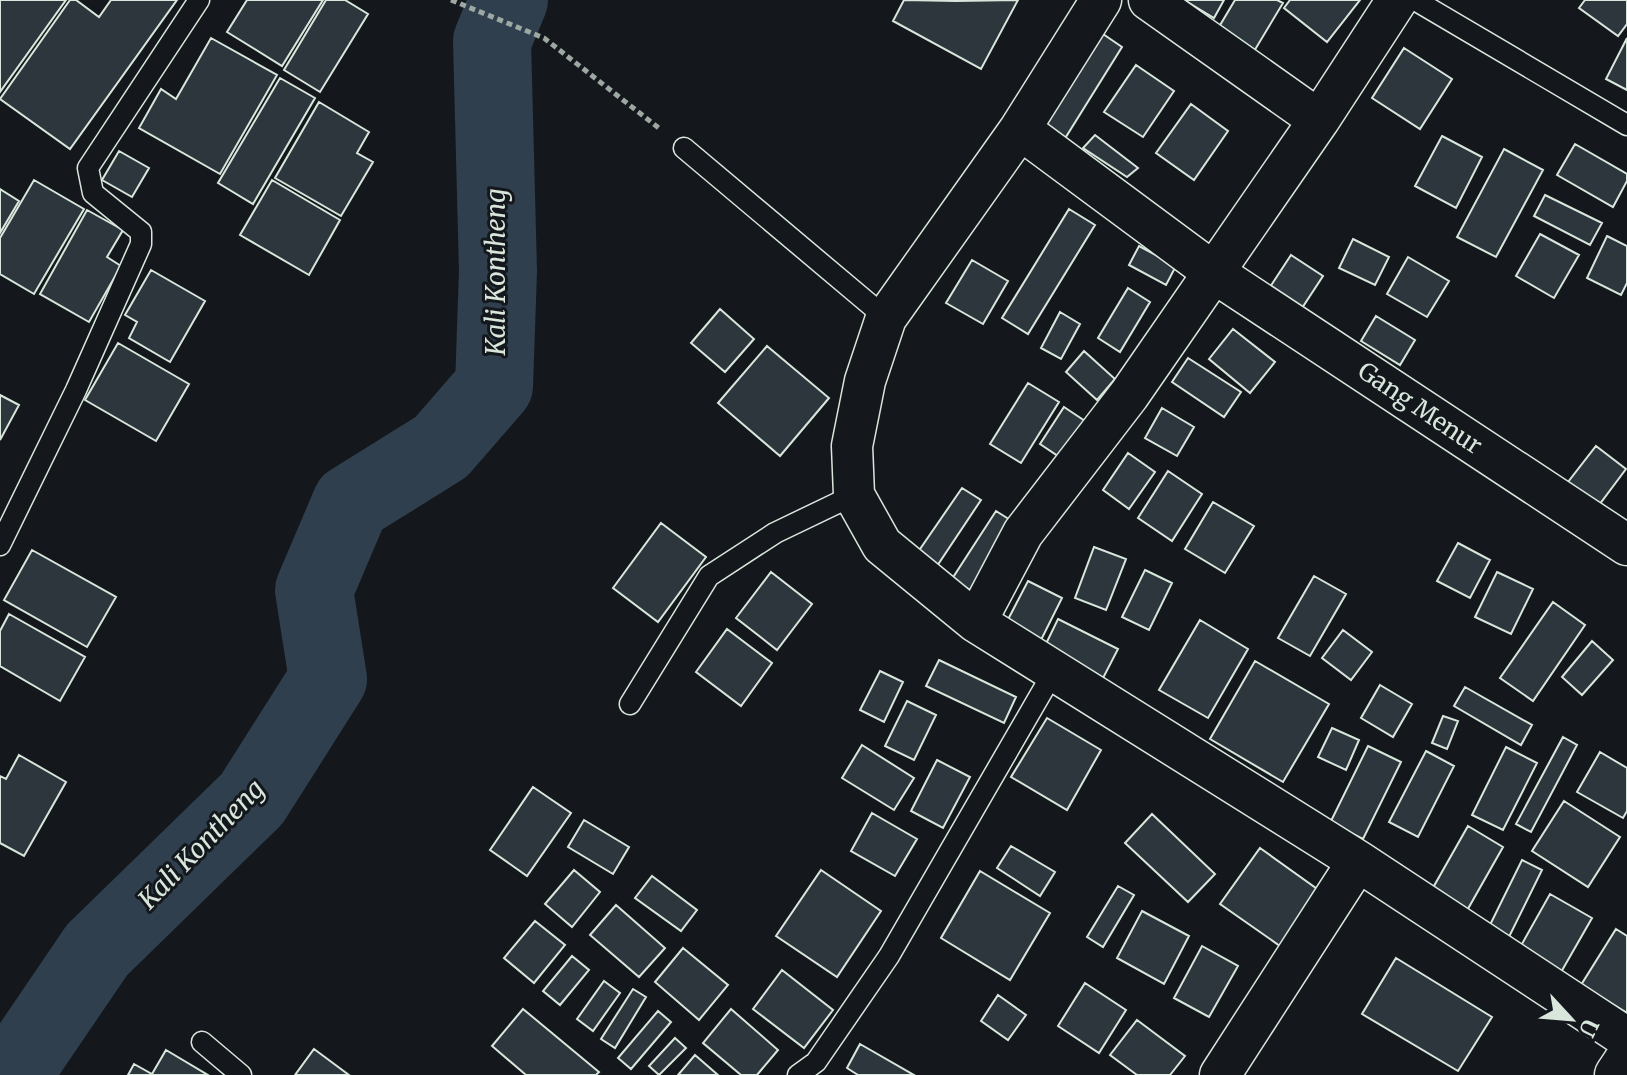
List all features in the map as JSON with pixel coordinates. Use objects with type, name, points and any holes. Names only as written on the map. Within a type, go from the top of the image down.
[{"type":"main road","points":[[1617,1075],[1627,1060]]},
{"type":"street","points":[[1101,0],[1020,129],[886,318],[865,381],[852,446],[854,495],[882,545],[976,622],[1358,861],[1627,1038]]},
{"type":"street","points":[[1149,0],[1319,120]]},
{"type":"street","points":[[976,622],[1023,533],[1129,395],[1319,120],[1397,0]]},
{"type":"street","name":"Gang Menur","points":[[1020,129],[1213,272],[1627,545]]},
{"type":"street","points":[[1220,1075],[1358,861]]},
{"type":"lane","points":[[0,545],[76,390],[141,244],[141,232],[93,193],[88,168],[199,0]]},
{"type":"lane","points":[[1415,0],[1627,125]]},
{"type":"lane","points":[[684,148],[886,318]]},
{"type":"lane","points":[[630,704],[709,576],[775,533],[854,495]]},
{"type":"lane","points":[[798,1075],[816,1062],[889,956],[1054,671]]},
{"type":"lane","points":[[202,1042],[241,1075]]},
{"type":"path","points":[[451,0],[544,38],[684,148]]},
{"type":"building","points":[[0,0],[66,0],[0,92]]},
{"type":"building","points":[[70,0],[76,0],[99,17],[111,0],[177,0],[70,149],[0,99]]},
{"type":"building","points":[[247,0],[323,0],[282,66],[227,32]]},
{"type":"building","points":[[326,0],[345,0],[368,14],[320,92],[284,70]]},
{"type":"building","points":[[904,0],[1018,0],[981,69],[893,21]]},
{"type":"building","points":[[1184,0],[1224,0],[1214,18]]},
{"type":"building","points":[[1235,0],[1277,0],[1283,3],[1250,58],[1213,37]]},
{"type":"building","points":[[1290,0],[1360,0],[1327,42],[1284,8]]},
{"type":"building","points":[[1585,0],[1627,0],[1627,24],[1618,36],[1579,8]]},
{"type":"building","points":[[1103,34],[1122,47],[1059,148],[1039,135]]},
{"type":"building","points":[[211,38],[277,75],[220,174],[139,128],[161,89],[176,99]]},
{"type":"building","points":[[1627,38],[1627,90],[1606,79]]},
{"type":"building","points":[[1404,48],[1452,79],[1420,129],[1372,98]]},
{"type":"building","points":[[1136,65],[1174,91],[1143,137],[1104,112]]},
{"type":"building","points":[[280,78],[315,98],[253,204],[218,183]]},
{"type":"building","points":[[319,102],[369,132],[357,153],[373,162],[341,216],[275,178]]},
{"type":"building","points":[[1191,104],[1228,131],[1194,180],[1156,153]]},
{"type":"building","points":[[1095,135],[1138,168],[1127,177],[1083,148]]},
{"type":"building","points":[[1442,136],[1482,157],[1456,208],[1415,186]]},
{"type":"building","points":[[1575,144],[1627,174],[1627,181],[1613,207],[1557,175]]},
{"type":"building","points":[[1504,149],[1543,170],[1496,257],[1457,237]]},
{"type":"building","points":[[119,151],[149,168],[132,197],[102,180]]},
{"type":"building","points":[[34,180],[84,209],[34,294],[0,274],[0,238]]},
{"type":"building","points":[[272,180],[340,220],[309,275],[240,235]]},
{"type":"building","points":[[0,189],[19,201],[0,233]]},
{"type":"building","points":[[1545,195],[1602,223],[1590,245],[1534,216]]},
{"type":"building","points":[[1069,209],[1095,225],[1028,334],[1002,318]]},
{"type":"building","points":[[87,210],[123,230],[107,257],[121,266],[89,322],[40,294]]},
{"type":"building","points":[[1540,234],[1579,255],[1554,298],[1516,276]]},
{"type":"building","points":[[1607,236],[1627,246],[1627,283],[1621,295],[1587,278]]},
{"type":"building","points":[[1353,239],[1389,257],[1375,285],[1339,268]]},
{"type":"building","points":[[1139,246],[1176,266],[1166,285],[1129,265]]},
{"type":"building","points":[[1291,255],[1323,276],[1302,308],[1270,287]]},
{"type":"building","points":[[1408,257],[1449,281],[1427,317],[1387,294]]},
{"type":"building","points":[[972,260],[1008,281],[983,324],[946,303]]},
{"type":"building","points":[[151,270],[205,301],[170,362],[129,338],[137,322],[125,315]]},
{"type":"building","points":[[1128,288],[1150,302],[1120,352],[1098,338]]},
{"type":"building","points":[[720,309],[754,339],[725,372],[691,343]]},
{"type":"building","points":[[1060,312],[1080,324],[1061,359],[1041,348]]},
{"type":"building","points":[[1376,316],[1415,340],[1400,365],[1361,341]]},
{"type":"building","points":[[1233,329],[1275,362],[1250,393],[1209,359]]},
{"type":"building","points":[[118,343],[189,384],[156,441],[85,400]]},
{"type":"building","points":[[767,346],[829,398],[780,456],[718,403]]},
{"type":"building","points":[[1084,351],[1115,379],[1097,400],[1066,372]]},
{"type":"building","points":[[1188,358],[1241,392],[1224,417],[1172,382]]},
{"type":"building","points":[[1028,383],[1059,402],[1021,463],[990,444]]},
{"type":"building","points":[[0,395],[19,405],[0,440]]},
{"type":"building","points":[[1064,407],[1085,421],[1061,458],[1040,444]]},
{"type":"building","points":[[1162,408],[1194,427],[1177,456],[1145,438]]},
{"type":"building","points":[[1596,446],[1626,469],[1599,505],[1568,482]]},
{"type":"building","points":[[1128,453],[1155,472],[1129,509],[1103,490]]},
{"type":"building","points":[[1168,471],[1202,494],[1172,541],[1138,518]]},
{"type":"building","points":[[962,488],[981,500],[937,566],[918,552]]},
{"type":"building","points":[[1213,502],[1254,526],[1225,573],[1185,549]]},
{"type":"building","points":[[996,511],[1015,523],[970,590],[952,579]]},
{"type":"building","points":[[661,523],[706,557],[658,622],[613,588]]},
{"type":"building","points":[[1458,543],[1490,560],[1470,598],[1437,581]]},
{"type":"building","points":[[1094,547],[1126,559],[1106,610],[1075,598]]},
{"type":"building","points":[[32,550],[116,597],[87,647],[4,600]]},
{"type":"building","points":[[1145,570],[1172,583],[1149,630],[1122,617]]},
{"type":"building","points":[[771,572],[812,604],[777,650],[736,618]]},
{"type":"building","points":[[1497,572],[1533,589],[1511,634],[1475,617]]},
{"type":"building","points":[[1314,576],[1346,594],[1310,656],[1278,638]]},
{"type":"building","points":[[1028,581],[1062,598],[1037,648],[1002,631]]},
{"type":"building","points":[[1553,602],[1585,625],[1533,701],[1500,678]]},
{"type":"building","points":[[9,614],[85,657],[60,701],[0,666],[0,631]]},
{"type":"building","points":[[1058,619],[1118,649],[1101,682],[1042,652]]},
{"type":"building","points":[[1200,620],[1248,649],[1208,718],[1159,690]]},
{"type":"building","points":[[727,629],[772,663],[741,706],[696,672]]},
{"type":"building","points":[[1343,630],[1372,652],[1351,680],[1322,658]]},
{"type":"building","points":[[1592,641],[1613,660],[1582,695],[1562,677]]},
{"type":"building","points":[[939,660],[1016,697],[1004,723],[926,686]]},
{"type":"building","points":[[1255,661],[1329,704],[1283,782],[1210,739]]},
{"type":"building","points":[[880,671],[903,682],[884,722],[860,710]]},
{"type":"building","points":[[1380,685],[1412,704],[1393,737],[1361,718]]},
{"type":"building","points":[[1465,687],[1532,725],[1521,745],[1454,706]]},
{"type":"building","points":[[907,701],[936,715],[914,760],[885,746]]},
{"type":"building","points":[[1443,716],[1458,721],[1447,749],[1432,743]]},
{"type":"building","points":[[1047,718],[1101,750],[1067,810],[1011,777]]},
{"type":"building","points":[[1332,728],[1359,740],[1346,770],[1318,757]]},
{"type":"building","points":[[1563,737],[1577,745],[1531,832],[1516,824]]},
{"type":"building","points":[[862,745],[914,778],[894,810],[842,778]]},
{"type":"building","points":[[1368,746],[1401,762],[1363,839],[1330,823]]},
{"type":"building","points":[[1506,747],[1537,763],[1503,830],[1472,815]]},
{"type":"building","points":[[1426,751],[1454,766],[1418,837],[1389,822]]},
{"type":"building","points":[[1600,752],[1627,768],[1627,811],[1623,818],[1577,792]]},
{"type":"building","points":[[19,755],[66,782],[24,856],[0,843],[0,776],[6,779]]},
{"type":"building","points":[[937,760],[970,777],[943,828],[911,811]]},
{"type":"building","points":[[533,787],[571,813],[527,876],[490,850]]},
{"type":"building","points":[[1564,801],[1620,837],[1588,887],[1532,851]]},
{"type":"building","points":[[872,813],[917,839],[895,876],[851,851]]},
{"type":"building","points":[[1152,814],[1215,874],[1188,902],[1125,843]]},
{"type":"building","points":[[584,820],[629,847],[613,874],[568,847]]},
{"type":"building","points":[[1468,826],[1503,847],[1465,914],[1430,893]]},
{"type":"building","points":[[1011,846],[1055,872],[1040,896],[997,868]]},
{"type":"building","points":[[1260,848],[1320,891],[1280,946],[1220,904]]},
{"type":"building","points":[[1522,860],[1542,870],[1505,945],[1485,935]]},
{"type":"building","points":[[574,870],[600,892],[572,927],[545,904]]},
{"type":"building","points":[[821,870],[881,911],[837,977],[776,936]]},
{"type":"building","points":[[980,871],[1050,913],[1010,980],[941,938]]},
{"type":"building","points":[[652,876],[697,910],[681,931],[635,898]]},
{"type":"building","points":[[1118,886],[1134,895],[1103,947],[1087,937]]},
{"type":"building","points":[[1550,894],[1592,918],[1560,974],[1518,951]]},
{"type":"building","points":[[616,905],[665,948],[639,977],[590,935]]},
{"type":"building","points":[[1142,911],[1189,936],[1164,984],[1117,958]]},
{"type":"building","points":[[535,921],[565,945],[534,983],[504,958]]},
{"type":"building","points":[[1616,929],[1627,936],[1627,1013],[1581,985]]},
{"type":"building","points":[[1202,946],[1238,966],[1209,1017],[1174,998]]},
{"type":"building","points":[[683,948],[728,985],[699,1020],[655,982]]},
{"type":"building","points":[[572,956],[589,970],[560,1005],[543,991]]},
{"type":"building","points":[[1396,958],[1492,1017],[1458,1071],[1362,1014]]},
{"type":"building","points":[[782,970],[833,1010],[804,1048],[753,1009]]},
{"type":"building","points":[[604,981],[620,993],[593,1031],[577,1019]]},
{"type":"building","points":[[1085,983],[1126,1010],[1099,1053],[1058,1026]]},
{"type":"building","points":[[633,989],[646,997],[615,1048],[601,1039]]},
{"type":"building","points":[[998,995],[1026,1015],[1008,1040],[981,1021]]},
{"type":"building","points":[[523,1009],[599,1072],[596,1075],[526,1075],[492,1046]]},
{"type":"building","points":[[731,1009],[778,1050],[757,1075],[741,1075],[703,1043]]},
{"type":"building","points":[[658,1011],[671,1022],[631,1069],[618,1058]]},
{"type":"building","points":[[1137,1020],[1185,1056],[1170,1075],[1137,1075],[1110,1055]]},
{"type":"building","points":[[675,1038],[686,1048],[659,1075],[649,1066]]},
{"type":"building","points":[[860,1044],[914,1075],[858,1075],[847,1068]]},
{"type":"building","points":[[314,1049],[349,1075],[295,1075]]},
{"type":"building","points":[[166,1050],[208,1075],[128,1075],[134,1064],[152,1074]]},
{"type":"building","points":[[695,1055],[718,1075],[678,1075]]},
{"type":"waterway","name":"Kali Kontheng","points":[[12,1075],[97,950],[252,799],[328,679],[314,590],[351,503],[441,447],[494,386],[498,271],[492,41],[509,0]]}]
